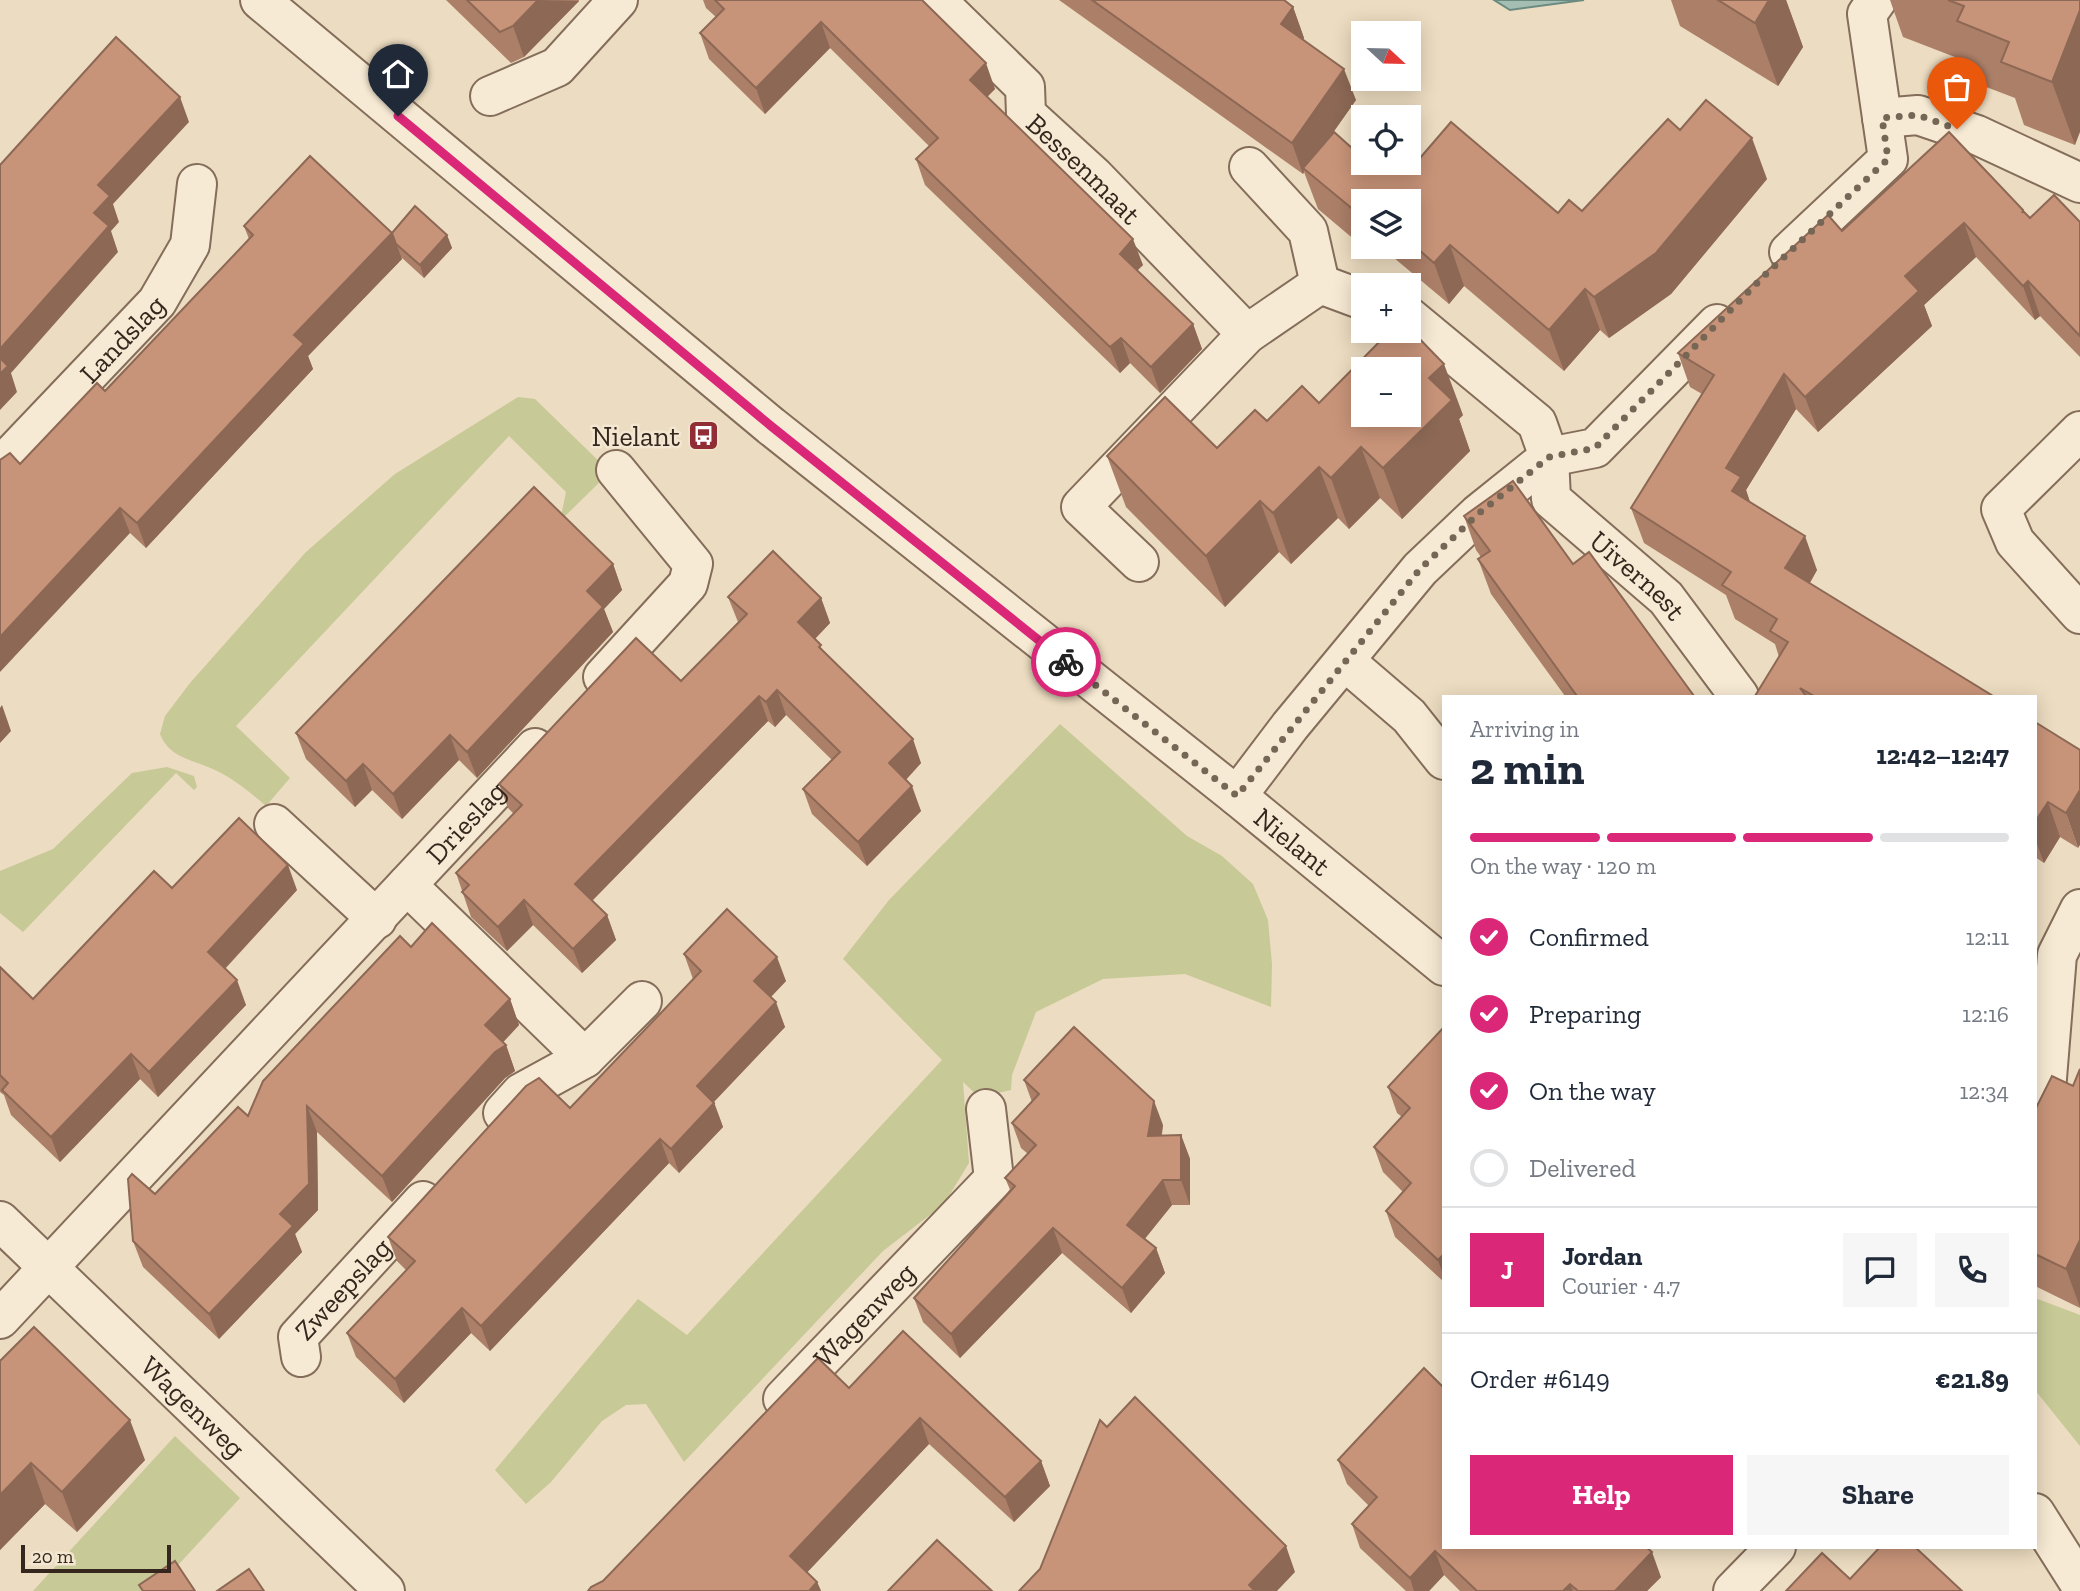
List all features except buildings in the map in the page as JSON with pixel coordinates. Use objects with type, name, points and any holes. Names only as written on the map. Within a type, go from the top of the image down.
[{"type":"street","name":"Nielant","points":[[260,0],[771,426],[1237,796],[1442,964]]},
{"type":"street","points":[[490,96],[557,67],[618,0]]},
{"type":"street","name":"Bessenmaat","points":[[936,0],[1025,87],[1026,114],[1094,176],[1247,334]]},
{"type":"street","points":[[1237,796],[1290,726],[1346,662],[1420,569],[1478,514],[1549,457],[1595,448],[1755,285],[1888,159],[1867,14],[1877,0]]},
{"type":"street","points":[[1882,118],[1918,115],[1977,135],[2080,183]]},
{"type":"street","points":[[1250,167],[1308,231],[1320,284]]},
{"type":"street","name":"Landslag","points":[[0,467],[157,302],[190,245],[197,184]]},
{"type":"street","points":[[1139,562],[1081,506],[1247,334],[1320,284]]},
{"type":"street","points":[[1320,284],[1351,296]]},
{"type":"street","points":[[1421,327],[1537,423],[1549,457]]},
{"type":"street","points":[[2080,431],[2001,509],[2015,542],[2080,614]]},
{"type":"street","name":"Uivernest","points":[[1549,457],[1551,499],[1666,598],[1738,695]]},
{"type":"street","name":"Drieslag","points":[[0,1319],[688,584],[693,564],[616,470]]},
{"type":"street","points":[[1346,662],[1409,716],[1442,757]]},
{"type":"street","points":[[274,824],[377,919]]},
{"type":"street","points":[[407,885],[585,1058]]},
{"type":"street","points":[[2037,1120],[2044,1115],[2046,945],[2080,909]]},
{"type":"street","points":[[484,1134],[521,1093],[585,1058],[642,1001]]},
{"type":"street","name":"Wagenweg","points":[[759,1423],[994,1179],[986,1109]]},
{"type":"street","name":"Zweepslag","points":[[301,1357],[298,1337],[447,1175]]},
{"type":"street","name":"Wagenweg","points":[[0,1221],[385,1591]]},
{"type":"street","points":[[2037,1516],[2080,1584]]},
{"type":"street","points":[[1733,1591],[1774,1549]]},
{"type":"green space","points":[[518,397],[535,399],[610,472],[560,521],[566,492],[509,436],[236,726],[290,778],[266,806],[229,777],[169,748],[160,734],[165,716],[190,683],[306,552],[395,474]]},
{"type":"green space","points":[[1060,724],[1187,836],[1222,856],[1253,884],[1268,920],[1272,964],[1271,1007],[1185,974],[1103,979],[1036,1012],[1012,1075],[1011,1090],[979,1097],[963,1082],[969,1163],[944,1204],[883,1251],[684,1462],[646,1404],[626,1405],[602,1421],[551,1482],[526,1504],[495,1470],[638,1299],[687,1335],[942,1060],[843,959],[889,900]]},
{"type":"green space","points":[[167,767],[194,776],[197,787],[194,790],[176,773],[23,932],[0,913],[0,871],[53,849],[132,773]]},
{"type":"green space","points":[[2037,1299],[2080,1315],[2080,1446],[2037,1392]]},
{"type":"green space","points":[[175,1436],[240,1498],[154,1591],[33,1591]]},
{"type":"shaded area","points":[[1494,0],[1584,0],[1510,10]]},
{"type":"way so far","points":[[1066,662],[1237,796],[1290,726],[1346,662],[1420,569],[1478,514],[1549,457],[1595,448],[1764,276],[1888,159],[1882,118],[1918,115],[1957,129]]},
{"type":"place","name":"Nielant","points":[[703,436]]},
{"type":"route","points":[[398,116],[771,426],[1066,662]]}]
